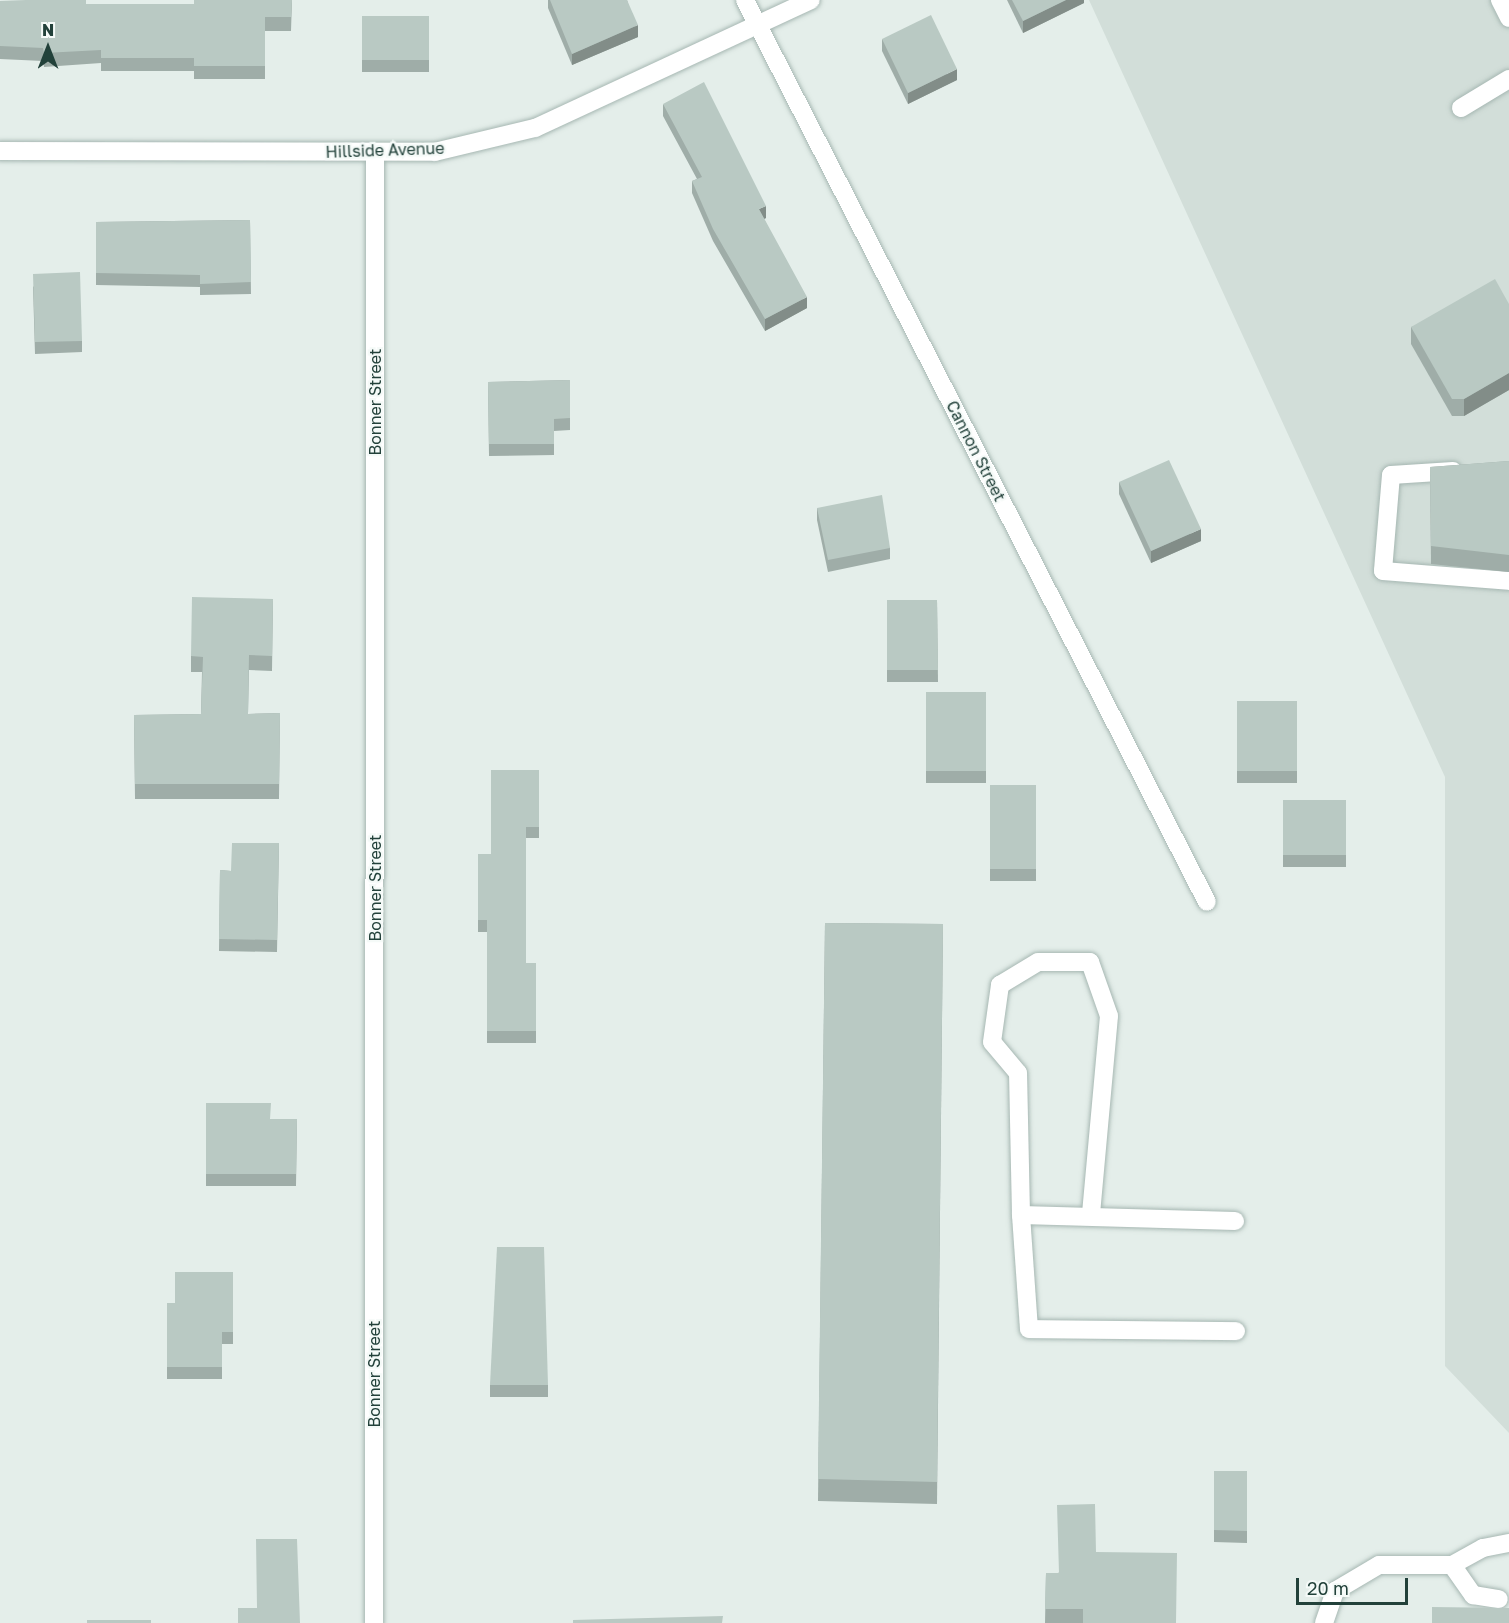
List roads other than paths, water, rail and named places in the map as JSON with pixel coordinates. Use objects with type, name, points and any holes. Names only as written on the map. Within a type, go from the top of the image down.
[{"type":"street","name":"Cannon Street","points":[[745,0],[1207,902]]},
{"type":"street","name":"Hillside Avenue","points":[[0,151],[435,152],[535,128],[758,28],[811,0]]},
{"type":"street","points":[[1500,0],[1509,18]]},
{"type":"street","points":[[1461,108],[1509,79]]},
{"type":"street","name":"Bonner Street","points":[[374,1623],[375,153]]},
{"type":"street","points":[[1473,470],[1391,475],[1383,571],[1509,581]]},
{"type":"street","points":[[1091,1215],[1109,1016],[1090,962],[1038,962],[1000,985],[992,1042],[1018,1073],[1021,1215],[1029,1329],[1236,1331]]},
{"type":"street","points":[[1021,1215],[1091,1215],[1235,1221]]},
{"type":"street","points":[[1324,1623],[1335,1591],[1379,1566],[1452,1566],[1483,1548],[1509,1543]]},
{"type":"street","points":[[1452,1566],[1473,1595],[1499,1599]]}]
